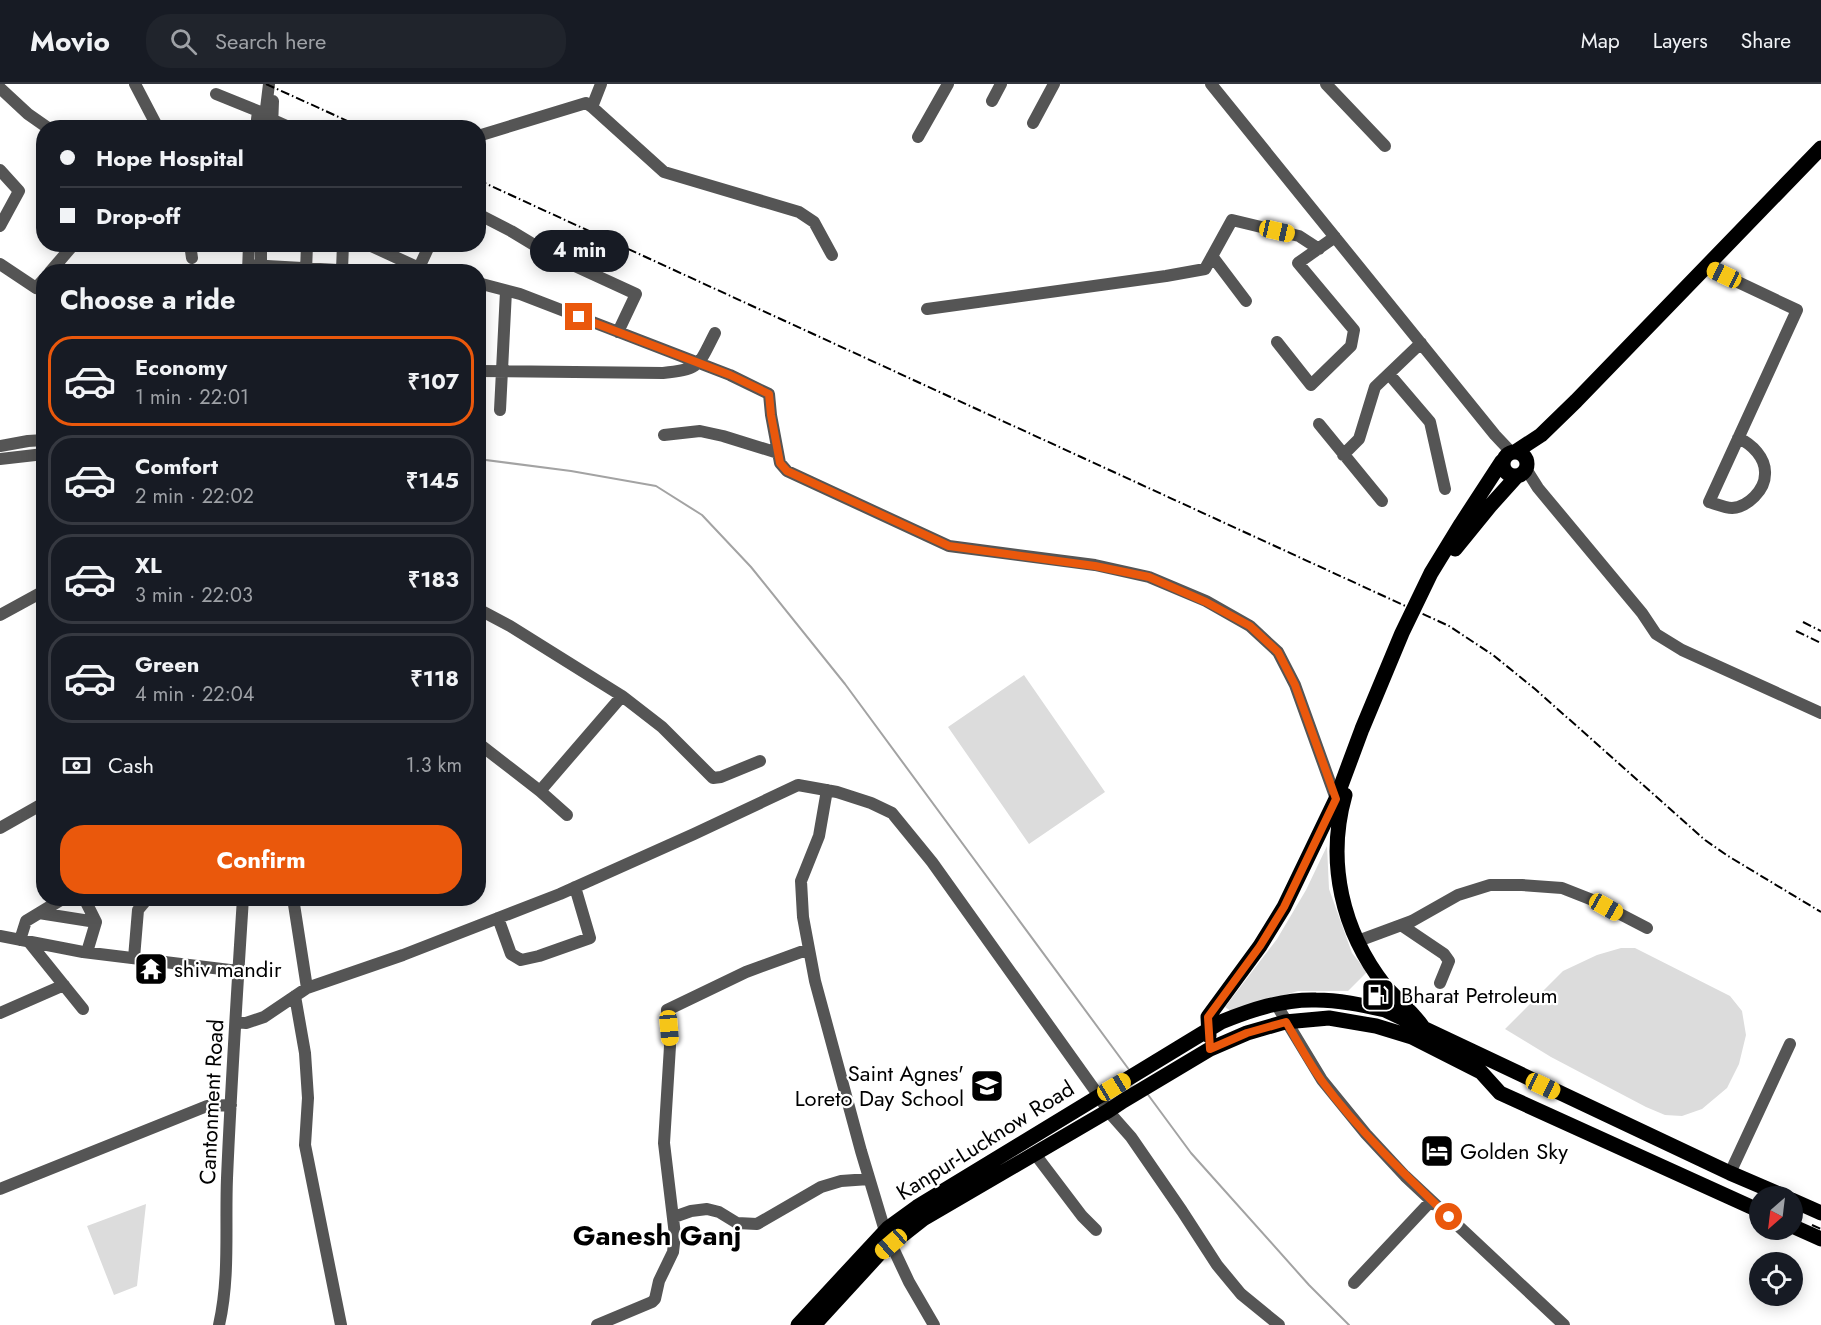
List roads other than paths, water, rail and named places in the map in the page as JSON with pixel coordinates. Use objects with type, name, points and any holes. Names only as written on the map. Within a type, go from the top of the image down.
[{"type":"main road","points":[[1210,1049],[1208,1017],[1260,946],[1284,907],[1336,799],[1393,654],[1431,573],[1461,524],[1508,456],[1541,435],[1821,147]]},
{"type":"main road","points":[[1424,1028],[1411,1011],[1385,986],[1362,950],[1344,908],[1338,879],[1336,845],[1342,806],[1353,772],[1405,643],[1439,574],[1460,541],[1523,471],[1541,435]]},
{"type":"main road","points":[[1508,456],[1524,456],[1523,471]]},
{"type":"main road","points":[[1508,456],[1503,469],[1506,473],[1509,475],[1523,471]]},
{"type":"main road","name":"Kanpur-Lucknow Road","points":[[798,1325],[917,1207],[1221,1022],[1250,1010],[1276,1004],[1315,999],[1347,1002],[1385,1010],[1760,1186]]},
{"type":"main road","name":"Kanpur-Lucknow Road","points":[[814,1325],[881,1252],[888,1238],[1035,1154],[1210,1049],[1247,1033],[1286,1022],[1329,1018],[1376,1026],[1412,1037],[1481,1072],[1500,1093],[1749,1206]]},
{"type":"main road","points":[[1489,1080],[1498,1064]]},
{"type":"main road","points":[[1803,1205],[1821,1213]]},
{"type":"main road","points":[[1803,1231],[1821,1239]]},
{"type":"street","points":[[135,84],[154,120]]},
{"type":"street","points":[[592,107],[601,84]]},
{"type":"street","points":[[918,137],[948,84]]},
{"type":"street","points":[[992,101],[1001,84]]},
{"type":"street","points":[[1033,123],[1054,84]]},
{"type":"street","points":[[1211,84],[1495,435],[1508,456]]},
{"type":"street","points":[[1326,84],[1385,146]]},
{"type":"street","points":[[0,88],[37,120]]},
{"type":"street","points":[[270,120],[271,89]]},
{"type":"street","points":[[216,94],[258,111],[257,120]]},
{"type":"street","points":[[486,134],[586,103],[664,172],[799,212],[814,222],[832,255]]},
{"type":"street","points":[[0,170],[19,191],[0,226]]},
{"type":"street","points":[[486,218],[549,254],[636,294],[618,332]]},
{"type":"street","points":[[927,309],[1166,276],[1205,268],[1232,220],[1299,236],[1319,249]]},
{"type":"street","points":[[1277,342],[1311,385],[1352,346],[1353,330],[1298,263],[1335,237]]},
{"type":"street","points":[[57,264],[67,252]]},
{"type":"street","points":[[191,252],[192,258]]},
{"type":"street","points":[[383,252],[406,264]]},
{"type":"street","points":[[1212,256],[1246,301]]},
{"type":"street","points":[[0,264],[36,288]]},
{"type":"street","points":[[1706,267],[1797,310],[1738,438],[1709,502],[1730,508],[1745,504],[1758,493],[1766,475],[1763,464],[1753,447],[1738,438]]},
{"type":"street","points":[[486,285],[520,294],[700,363],[769,394],[779,458],[787,471],[949,546],[1095,566],[1149,577],[1206,602],[1250,626],[1278,652],[1295,685],[1336,799]]},
{"type":"street","points":[[500,410],[506,291]]},
{"type":"street","points":[[486,371],[663,373],[686,370],[700,363],[715,333]]},
{"type":"street","points":[[1343,455],[1359,439],[1375,387],[1421,343]]},
{"type":"street","points":[[1389,374],[1430,422],[1445,489]]},
{"type":"street","points":[[1319,424],[1382,501]]},
{"type":"street","points":[[664,435],[700,431],[723,436],[779,458]]},
{"type":"street","points":[[0,446],[36,440]]},
{"type":"street","points":[[0,459],[36,455]]},
{"type":"street","points":[[1523,471],[1635,605],[1656,634],[1682,650],[1821,713]]},
{"type":"street","points":[[0,615],[36,595]]},
{"type":"street","points":[[486,613],[622,696],[662,727],[713,778],[760,761]]},
{"type":"street","points":[[540,791],[622,696]]},
{"type":"street","points":[[486,749],[567,815]]},
{"type":"street","points":[[236,1022],[246,1023],[264,1017],[307,988],[403,956],[575,887],[798,785],[827,790],[872,803],[892,813],[932,862],[1108,1111],[1131,1137],[1217,1265],[1241,1294],[1279,1325]]},
{"type":"street","points":[[827,790],[819,836],[801,881],[803,917],[815,981],[869,1179],[888,1238],[909,1282],[934,1325]]},
{"type":"street","points":[[0,828],[36,808]]},
{"type":"street","points":[[1358,941],[1412,921],[1458,895],[1490,885],[1562,888],[1595,901],[1647,928]]},
{"type":"street","points":[[498,918],[511,954],[521,960],[590,938],[575,887]]},
{"type":"street","points":[[51,906],[26,921],[25,941],[83,1009]]},
{"type":"street","points":[[87,952],[96,922],[88,906]]},
{"type":"street","points":[[134,958],[138,910],[141,906]]},
{"type":"street","name":"Cantonment Road","points":[[225,1325],[223,1308],[231,1105],[242,906]]},
{"type":"street","points":[[294,906],[307,988]]},
{"type":"street","points":[[39,913],[96,922]]},
{"type":"street","points":[[1401,925],[1444,954],[1449,961],[1440,984]]},
{"type":"street","points":[[0,936],[87,952],[238,971]]},
{"type":"street","points":[[597,1325],[652,1302],[673,1252],[674,1217],[664,1143],[670,1046],[667,1010],[746,972],[809,949]]},
{"type":"street","points":[[0,1013],[64,985]]},
{"type":"street","points":[[295,996],[305,1053],[307,1086],[305,1145],[341,1325]]},
{"type":"street","points":[[1276,1004],[1322,1080],[1366,1134],[1405,1176],[1564,1325]]},
{"type":"street","points":[[1730,1173],[1790,1044]]},
{"type":"street","points":[[0,1189],[207,1106],[231,1105]]},
{"type":"street","points":[[1035,1154],[1082,1216],[1096,1230]]},
{"type":"street","points":[[674,1217],[691,1211],[707,1209],[720,1212],[738,1223],[757,1224],[821,1187],[841,1181],[869,1179]]},
{"type":"street","points":[[1354,1284],[1431,1201]]},
{"type":"street","name":"Cantonment Road","points":[[219,1325],[223,1308]]},
{"type":"waterway","points":[[486,460],[571,471],[656,486],[702,515],[751,567],[845,684],[1130,1071]]},
{"type":"waterway","points":[[1146,1092],[1191,1153],[1309,1285],[1349,1325]]},
{"type":"railway","points":[[266,84],[345,120]]},
{"type":"railway","points":[[486,184],[1449,626],[1493,655],[1535,689],[1705,840],[1821,912]]},
{"type":"railway","points":[[1803,622],[1821,631]]},
{"type":"railway","points":[[1796,631],[1821,643]]},
{"type":"railway","points":[[1812,1225],[1821,1229]]},
{"type":"place","name":"shiv mandir","points":[[151,969]]},
{"type":"place","name":"Bharat Petroleum","points":[[1378,995]]},
{"type":"place","name":"Saint Agnes' Loreto Day School","points":[[987,1086]]},
{"type":"place","name":"Golden Sky","points":[[1437,1151]]},
{"type":"district","name":"Ganesh Ganj","points":[[657,1235]]}]
